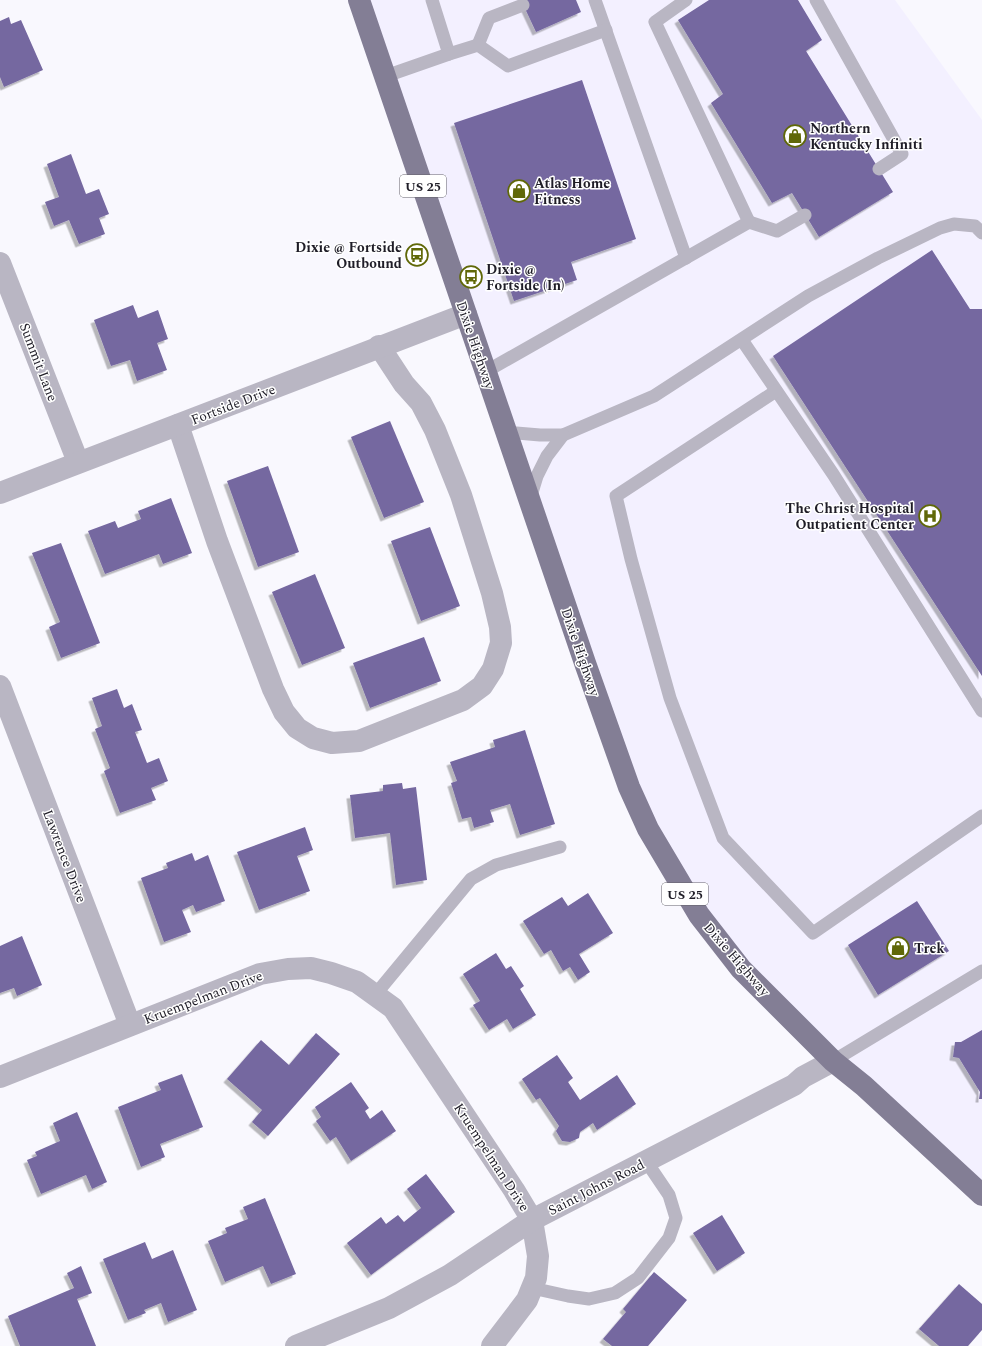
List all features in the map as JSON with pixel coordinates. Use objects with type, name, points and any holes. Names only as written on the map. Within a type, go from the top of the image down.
[{"type":"main road","name":"Dixie Highway","points":[[359,0],[585,663],[629,787],[648,829],[699,916],[741,969],[833,1061],[864,1086],[982,1195]]},
{"type":"street","name":"Summit Lane","points":[[0,263],[78,462]]},
{"type":"street","name":"Fortside Drive","points":[[0,493],[379,346],[466,314]]},
{"type":"street","points":[[178,425],[217,541],[273,689],[284,712],[297,728],[313,738],[332,743],[359,741],[463,700],[482,686],[493,669],[501,643],[500,627],[492,593],[461,495],[435,430],[421,403],[404,384],[379,346]]},
{"type":"street","name":"Lawrence Drive","points":[[0,686],[130,1025]]},
{"type":"street","name":"Kruempelman Drive","points":[[0,1077],[260,974],[288,969],[311,968],[332,973],[357,982],[393,1008],[514,1190],[532,1220]]},
{"type":"street","name":"Saint Johns Road","points":[[296,1346],[390,1308],[450,1275],[532,1220],[794,1085],[804,1077],[833,1061]]},
{"type":"street","points":[[492,1346],[527,1300],[536,1278],[538,1256],[532,1220]]},
{"type":"lane","points":[[432,0],[449,54]]},
{"type":"lane","points":[[596,0],[686,258]]},
{"type":"lane","points":[[686,0],[655,22],[749,222],[777,231],[805,215]]},
{"type":"lane","points":[[816,0],[902,154],[879,169]]},
{"type":"lane","points":[[478,45],[489,18],[524,5]]},
{"type":"lane","points":[[478,45],[508,66],[606,30]]},
{"type":"lane","points":[[386,76],[478,45]]},
{"type":"lane","points":[[485,372],[749,222]]},
{"type":"lane","points":[[506,432],[540,435],[563,435],[654,396],[815,292],[878,258],[940,228],[954,224],[975,226],[982,233]]},
{"type":"lane","points":[[742,340],[833,474],[982,711]]},
{"type":"lane","points":[[776,390],[616,496],[631,559],[670,698],[723,838],[813,933],[982,816]]},
{"type":"lane","points":[[529,500],[537,476],[547,456],[563,435]]},
{"type":"lane","points":[[375,995],[471,879],[496,865],[560,847]]},
{"type":"lane","points":[[833,1061],[982,971]]},
{"type":"lane","points":[[532,1288],[589,1299],[615,1293],[638,1278],[669,1238],[676,1218],[669,1195],[646,1161]]},
{"type":"shaded area","points":[[359,0],[895,0],[982,120],[982,1195],[741,969],[648,829]]},
{"type":"building","points":[[521,0],[576,0],[581,12],[536,32]]},
{"type":"building","name":"Northern Kentucky Infiniti","points":[[709,0],[798,0],[822,40],[806,51],[893,192],[819,237],[792,193],[772,203],[711,103],[723,94],[678,20]]},
{"type":"building","points":[[9,17],[11,24],[21,20],[43,70],[4,87],[0,77],[0,21]]},
{"type":"building","points":[[582,80],[636,239],[571,262],[577,280],[514,301],[454,123]]},
{"type":"building","points":[[71,154],[86,194],[99,189],[109,214],[99,218],[105,234],[79,244],[69,220],[54,226],[45,202],[59,197],[47,164]]},
{"type":"building","name":"The Christ Hospital Outpatient Center","points":[[932,250],[970,309],[982,309],[982,676],[773,356]]},
{"type":"building","points":[[133,305],[138,318],[158,310],[168,339],[157,343],[167,370],[137,381],[130,360],[111,366],[94,320]]},
{"type":"building","points":[[390,421],[424,502],[384,518],[351,437]]},
{"type":"building","points":[[268,466],[299,552],[258,567],[227,481]]},
{"type":"building","points":[[171,498],[192,553],[163,564],[159,554],[105,574],[88,531],[115,521],[118,528],[141,519],[138,511]]},
{"type":"building","points":[[430,527],[460,606],[421,621],[391,541]]},
{"type":"building","points":[[61,543],[100,643],[61,658],[49,627],[60,622],[32,553]]},
{"type":"building","points":[[315,574],[345,648],[302,665],[272,592]]},
{"type":"building","points":[[424,637],[441,681],[370,708],[353,663]]},
{"type":"building","points":[[117,689],[124,708],[132,704],[142,730],[135,732],[147,763],[159,758],[168,781],[151,788],[156,800],[120,813],[104,771],[110,768],[95,729],[102,726],[92,698]]},
{"type":"building","points":[[525,730],[555,824],[520,835],[510,804],[490,810],[494,822],[474,828],[471,817],[462,819],[451,783],[457,781],[450,762],[495,747],[493,740]]},
{"type":"building","points":[[402,783],[403,789],[416,787],[427,880],[396,885],[390,833],[355,838],[350,795],[383,791],[383,785]]},
{"type":"building","points":[[305,827],[313,850],[297,856],[310,891],[259,910],[237,852]]},
{"type":"building","points":[[192,853],[195,861],[208,855],[225,901],[196,912],[193,905],[182,910],[191,932],[164,942],[141,878],[168,868],[166,863]]},
{"type":"building","points":[[588,893],[613,933],[579,954],[590,972],[578,980],[570,967],[563,971],[551,950],[544,954],[523,921],[562,897],[568,906]]},
{"type":"building","name":"Trek","points":[[917,901],[949,951],[878,995],[848,945]]},
{"type":"building","points":[[22,936],[42,985],[17,996],[14,988],[0,993],[0,946]]},
{"type":"building","points":[[496,953],[506,969],[511,966],[524,986],[520,989],[536,1015],[513,1029],[507,1019],[489,1030],[473,1005],[480,1001],[463,974]]},
{"type":"building","points":[[982,1030],[982,1099],[979,1099],[980,1092],[959,1058],[953,1057],[955,1042],[961,1042]]},
{"type":"building","points":[[316,1033],[340,1054],[268,1136],[252,1122],[262,1110],[227,1079],[261,1040],[289,1065]]},
{"type":"building","points":[[557,1055],[573,1078],[568,1082],[580,1100],[617,1075],[636,1104],[597,1130],[593,1123],[580,1132],[579,1138],[570,1142],[562,1141],[556,1131],[559,1126],[540,1098],[536,1100],[522,1079]]},
{"type":"building","points":[[182,1074],[203,1127],[160,1144],[165,1157],[141,1167],[118,1107],[161,1090],[158,1083]]},
{"type":"building","points":[[351,1082],[369,1108],[365,1111],[370,1119],[382,1110],[396,1131],[351,1161],[336,1137],[330,1141],[316,1121],[321,1117],[315,1107]]},
{"type":"building","points":[[77,1112],[107,1182],[92,1189],[86,1175],[41,1194],[27,1160],[37,1156],[35,1152],[60,1141],[53,1123]]},
{"type":"building","points":[[426,1174],[455,1212],[371,1275],[347,1243],[381,1217],[386,1224],[398,1215],[404,1222],[421,1208],[407,1189]]},
{"type":"building","points":[[265,1198],[296,1274],[271,1284],[263,1266],[225,1282],[208,1241],[227,1233],[225,1228],[248,1219],[243,1207]]},
{"type":"building","points":[[722,1215],[745,1253],[717,1271],[693,1233]]},
{"type":"building","points":[[145,1242],[152,1259],[173,1250],[197,1310],[168,1322],[161,1303],[144,1310],[146,1313],[128,1320],[103,1259]]},
{"type":"building","points":[[81,1266],[92,1293],[77,1299],[96,1346],[20,1346],[8,1316],[74,1288],[67,1273]]},
{"type":"building","points":[[654,1272],[687,1300],[648,1346],[612,1346],[603,1339],[626,1312],[623,1309]]},
{"type":"building","points":[[959,1284],[982,1304],[982,1330],[968,1346],[939,1346],[919,1329]]},
{"type":"place","name":"Northern Kentucky Infiniti","points":[[795,136]]},
{"type":"place","name":"Atlas Home Fitness","points":[[519,191]]},
{"type":"place","name":"Dixie @ Fortside Outbound","points":[[417,255]]},
{"type":"place","name":"Dixie @ Fortside (In)","points":[[471,277]]},
{"type":"place","name":"The Christ Hospital Outpatient Center","points":[[930,516]]},
{"type":"place","name":"Trek","points":[[898,948]]}]
